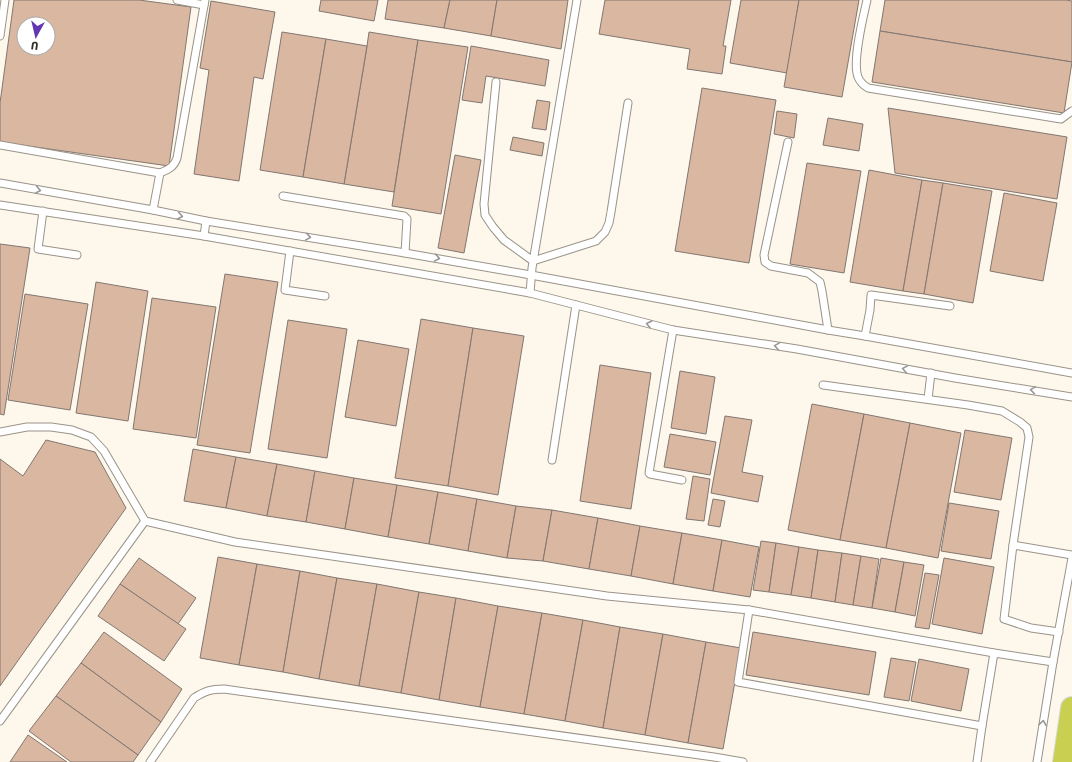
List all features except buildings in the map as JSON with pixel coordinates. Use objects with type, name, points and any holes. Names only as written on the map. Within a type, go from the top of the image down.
[{"type":"highway","points":[[1064,762],[1072,708]]},
{"type":"lane","points":[[0,36],[5,0]]},
{"type":"lane","points":[[0,145],[160,173],[172,168],[176,163],[177,158],[204,2],[177,0]]},
{"type":"lane","points":[[530,294],[533,261],[577,0]]},
{"type":"lane","points":[[867,0],[856,57],[858,76],[862,84],[868,88],[1061,119],[1072,111]]},
{"type":"lane","points":[[496,82],[484,204],[486,214],[493,227],[504,240],[533,261]]},
{"type":"lane","points":[[533,261],[596,241],[605,232],[609,223],[611,212],[628,103]]},
{"type":"lane","points":[[788,142],[764,255],[766,262],[771,266],[808,273],[820,282],[828,330]]},
{"type":"lane","points":[[153,210],[160,173]]},
{"type":"lane","points":[[0,183],[153,210],[206,221],[531,275],[1072,373]]},
{"type":"lane","points":[[283,196],[404,216],[407,219],[405,253]]},
{"type":"lane","points":[[0,205],[204,236],[290,251],[530,294],[673,330],[797,349],[1072,397]]},
{"type":"lane","points":[[43,211],[38,249],[77,255]]},
{"type":"lane","points":[[204,236],[206,221]]},
{"type":"lane","points":[[290,251],[285,290],[324,296]]},
{"type":"lane","points":[[865,336],[871,295],[950,306]]},
{"type":"lane","points":[[552,460],[576,305]]},
{"type":"lane","points":[[673,330],[649,473],[682,480]]},
{"type":"lane","points":[[928,399],[931,373]]},
{"type":"lane","points":[[823,385],[928,399],[1002,411],[1027,428],[1030,437],[1013,545],[1004,619],[1031,628],[1059,632]]},
{"type":"lane","points":[[0,432],[27,427],[51,427],[72,430],[92,437],[104,451],[146,520],[235,542],[607,596],[748,610],[1053,662]]},
{"type":"lane","points":[[0,721],[146,520]]},
{"type":"lane","points":[[1013,545],[1072,555]]},
{"type":"lane","points":[[1037,762],[1072,558]]},
{"type":"lane","points":[[748,610],[738,682],[982,726]]},
{"type":"lane","points":[[976,762],[994,653]]},
{"type":"lane","points":[[150,762],[194,698],[202,692],[211,689],[224,689],[743,762]]}]
